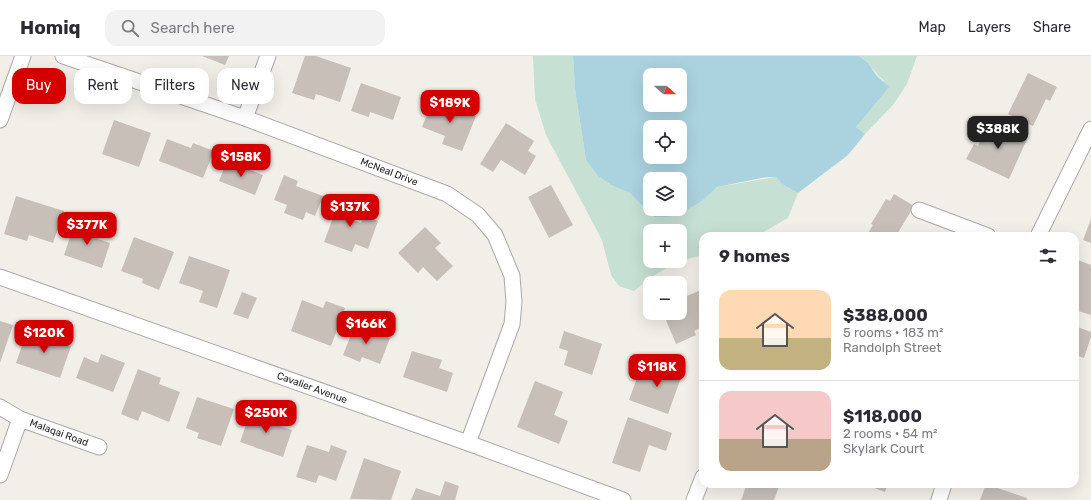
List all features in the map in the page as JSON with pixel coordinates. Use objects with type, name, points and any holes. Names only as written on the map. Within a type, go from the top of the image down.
[{"type":"street","points":[[0,120],[23,56]]},
{"type":"street","name":"McNeal Drive","points":[[63,56],[245,118],[447,194],[478,215],[495,235],[512,276],[514,302],[512,324],[468,443]]},
{"type":"street","points":[[245,118],[268,56]]},
{"type":"street","points":[[1040,232],[1091,129]]},
{"type":"street","points":[[919,210],[977,232]]},
{"type":"street","name":"Cavalier Avenue","points":[[0,277],[468,443],[623,500]]},
{"type":"street","name":"Malaqai Road","points":[[0,407],[20,419],[99,447]]},
{"type":"street","points":[[0,476],[20,419]]},
{"type":"street","points":[[694,500],[699,487]]},
{"type":"street","points":[[938,500],[942,488]]},
{"type":"green space","points":[[533,56],[573,56],[575,89],[586,160],[598,176],[611,185],[630,193],[643,207],[643,216],[687,216],[687,208],[702,201],[717,187],[776,177],[782,184],[798,193],[788,218],[763,232],[699,232],[699,256],[687,260],[687,224],[643,224],[643,268],[666,268],[654,276],[643,276],[643,284],[634,291],[619,286],[611,275],[602,240],[546,135],[535,99]]},
{"type":"green space","points":[[859,56],[917,56],[907,84],[893,105],[865,134],[856,127],[870,109],[884,81]]},
{"type":"water","points":[[573,56],[859,56],[868,63],[876,75],[889,87],[856,127],[865,134],[848,155],[798,193],[782,184],[776,177],[767,177],[717,187],[702,201],[687,210],[687,172],[643,172],[643,207],[630,193],[611,185],[598,176],[586,160],[575,89]]},
{"type":"water","points":[[654,216],[670,216],[667,217]]},
{"type":"building","points":[[202,56],[229,56],[225,65]]},
{"type":"building","points":[[305,56],[316,56],[351,68],[340,102],[316,94],[314,100],[292,93]]},
{"type":"building","points":[[1028,73],[1057,87],[1050,101],[1046,99],[1033,126],[1008,114]]},
{"type":"building","points":[[361,83],[401,97],[393,120],[370,112],[369,117],[351,111]]},
{"type":"building","points":[[433,100],[476,116],[462,151],[442,144],[445,136],[422,127]]},
{"type":"building","points":[[114,120],[151,133],[139,167],[102,154]]},
{"type":"building","points":[[989,121],[1027,139],[1009,179],[966,159],[974,144],[978,146]]},
{"type":"building","points":[[506,123],[534,141],[528,151],[536,156],[525,175],[501,160],[493,172],[480,164]]},
{"type":"building","points":[[167,139],[191,148],[193,143],[214,151],[203,178],[159,161]]},
{"type":"building","points":[[227,161],[263,175],[255,195],[219,181]]},
{"type":"building","points":[[284,175],[298,181],[296,186],[323,196],[315,216],[306,212],[303,220],[284,213],[287,205],[274,200]]},
{"type":"building","points":[[551,185],[573,225],[549,238],[528,197]]},
{"type":"building","points":[[894,194],[914,206],[898,232],[869,232],[873,225],[871,224],[886,199],[890,201]]},
{"type":"building","points":[[16,196],[64,211],[53,243],[29,235],[27,241],[4,234]]},
{"type":"building","points":[[341,196],[358,202],[352,220],[361,223],[364,216],[378,221],[368,249],[355,244],[352,252],[324,242]]},
{"type":"building","points":[[1091,219],[1091,243],[1083,240]]},
{"type":"building","points":[[75,223],[100,232],[98,239],[110,243],[102,268],[64,255]]},
{"type":"building","points":[[425,227],[441,243],[435,248],[453,266],[437,281],[423,267],[418,273],[398,253]]},
{"type":"building","points":[[134,237],[174,252],[159,290],[142,283],[143,279],[121,271]]},
{"type":"building","points":[[189,256],[230,270],[217,308],[199,302],[203,291],[179,283]]},
{"type":"building","points":[[1079,260],[1091,265],[1091,315],[1079,311]]},
{"type":"building","points":[[699,291],[699,329],[694,331],[696,335],[676,344],[666,320],[687,320],[687,296]]},
{"type":"building","points":[[242,292],[257,298],[248,319],[233,314]]},
{"type":"building","points":[[302,300],[323,308],[326,301],[345,308],[331,346],[291,331]]},
{"type":"building","points":[[0,321],[13,325],[0,363]]},
{"type":"building","points":[[355,325],[390,338],[380,364],[362,357],[360,362],[343,355]]},
{"type":"building","points":[[1079,328],[1091,332],[1091,337],[1084,358],[1079,356]]},
{"type":"building","points":[[27,331],[71,346],[60,378],[16,363]]},
{"type":"building","points":[[564,331],[602,344],[592,375],[564,365],[568,351],[559,348]]},
{"type":"building","points":[[412,351],[442,360],[439,368],[453,373],[447,392],[403,377]]},
{"type":"building","points":[[101,354],[125,363],[113,392],[76,378],[84,357],[98,363]]},
{"type":"building","points":[[657,362],[683,372],[668,414],[629,400],[638,375],[650,380]]},
{"type":"building","points":[[138,369],[161,378],[159,384],[180,392],[169,422],[142,411],[138,421],[121,414]]},
{"type":"building","points":[[535,381],[563,392],[554,415],[568,421],[559,444],[517,427]]},
{"type":"building","points":[[197,397],[234,409],[221,446],[197,438],[199,433],[186,428]]},
{"type":"building","points":[[251,410],[272,418],[270,423],[292,430],[283,457],[240,442]]},
{"type":"building","points":[[628,417],[672,433],[666,451],[649,445],[640,472],[612,463]]},
{"type":"building","points":[[307,445],[329,452],[331,445],[347,451],[336,481],[319,475],[316,483],[296,477]]},
{"type":"building","points":[[364,458],[401,471],[391,500],[350,499]]},
{"type":"building","points":[[445,481],[459,486],[455,500],[411,500],[416,488],[440,496]]},
{"type":"building","points":[[746,488],[778,488],[774,500],[741,500]]},
{"type":"building","points":[[874,488],[886,488],[885,492]]},
{"type":"building","points":[[984,488],[998,488],[1027,498],[1027,500],[980,500]]}]
